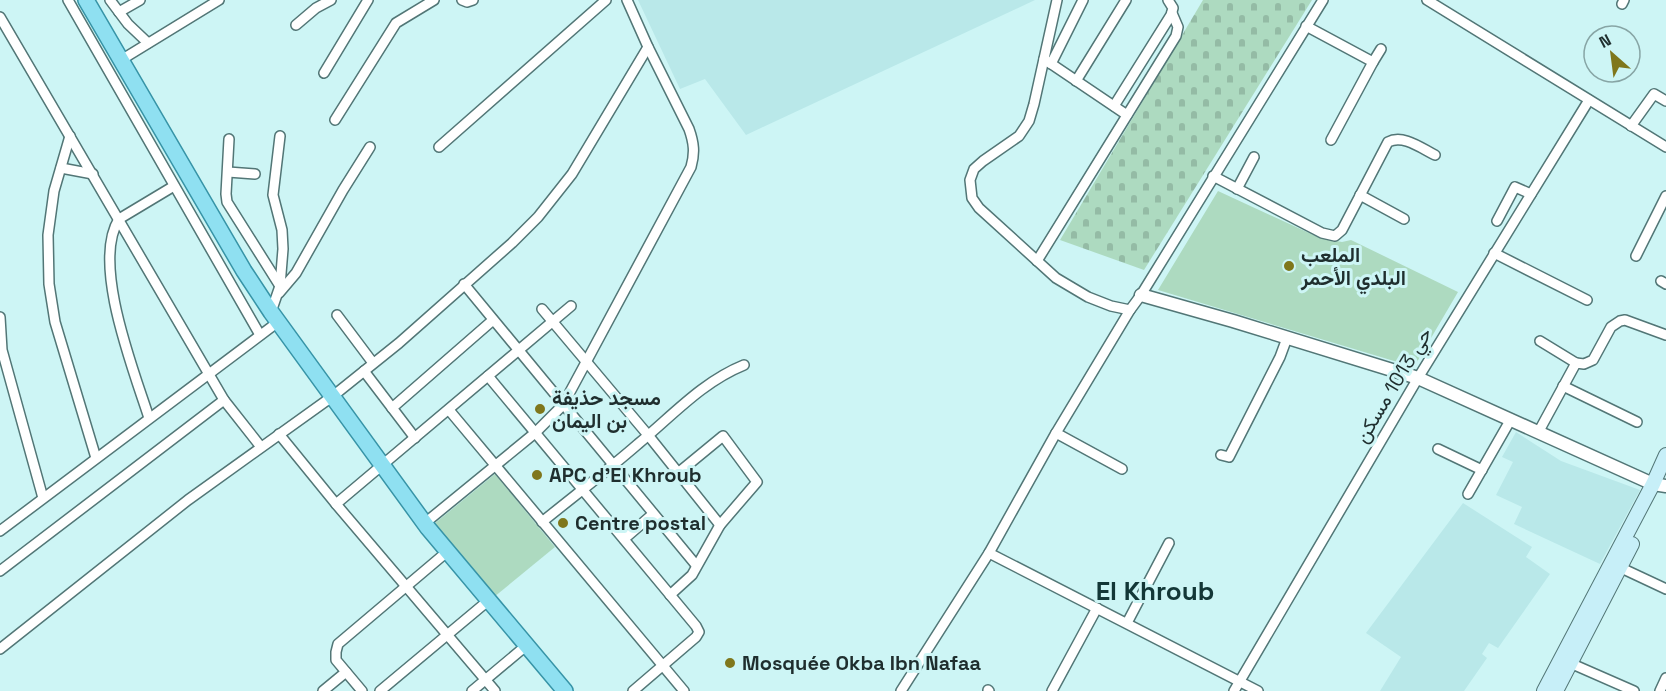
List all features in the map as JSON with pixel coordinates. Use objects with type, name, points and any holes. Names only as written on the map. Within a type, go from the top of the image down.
[{"type":"main road","points":[[86,0],[100,40],[121,60],[274,317],[425,523],[565,691]]},
{"type":"main road","points":[[1544,691],[1662,482],[1666,455]]},
{"type":"main road","points":[[1556,691],[1616,565]]},
{"type":"street","points":[[68,0],[100,40],[174,186],[260,335]]},
{"type":"street","points":[[110,0],[148,43]]},
{"type":"street","points":[[119,12],[140,0]]},
{"type":"street","points":[[198,12],[202,0]]},
{"type":"street","points":[[121,60],[219,0]]},
{"type":"street","points":[[296,25],[309,13],[331,0]]},
{"type":"street","points":[[324,73],[368,0]]},
{"type":"street","points":[[335,120],[396,23],[434,0]]},
{"type":"street","points":[[462,0],[467,2],[473,0]]},
{"type":"street","points":[[439,147],[606,0]]},
{"type":"street","points":[[425,523],[535,433],[563,405],[692,167],[694,141],[627,0]]},
{"type":"street","points":[[1057,0],[1048,61],[1032,113],[1024,129],[1012,142],[978,165],[969,186],[972,198],[979,208],[1056,278],[1077,291],[1111,306],[1130,310]]},
{"type":"street","points":[[1048,61],[1083,0]]},
{"type":"street","points":[[1076,81],[1126,0]]},
{"type":"street","points":[[1114,106],[1172,13],[1173,8],[1168,0]]},
{"type":"street","points":[[901,691],[989,553],[1056,433],[1130,310],[1323,0]]},
{"type":"street","points":[[1426,0],[1666,147]]},
{"type":"street","points":[[1037,261],[1178,33],[1172,13]]},
{"type":"street","points":[[0,17],[224,400],[261,447]]},
{"type":"street","points":[[1306,26],[1373,62]]},
{"type":"street","points":[[0,649],[188,500],[333,396],[512,243],[550,203],[581,158],[648,47]]},
{"type":"street","points":[[1331,140],[1381,49]]},
{"type":"street","points":[[1048,61],[1127,115]]},
{"type":"street","points":[[1631,126],[1654,94],[1666,101]]},
{"type":"street","name":"حي 1013 مسكن","points":[[1234,691],[1418,378],[1589,100]]},
{"type":"street","points":[[70,136],[54,191],[48,235],[50,304],[96,458]]},
{"type":"street","points":[[0,531],[260,335],[274,317],[280,290],[283,236],[273,195],[280,136]]},
{"type":"street","points":[[1213,176],[1322,233],[1335,236],[1342,230],[1388,142],[1394,138],[1402,139],[1436,156]]},
{"type":"street","points":[[229,139],[226,194],[229,207],[280,290]]},
{"type":"street","points":[[280,290],[296,273],[370,147]]},
{"type":"street","points":[[1237,189],[1254,157]]},
{"type":"street","points":[[61,168],[93,174]]},
{"type":"street","points":[[228,172],[255,174]]},
{"type":"street","points":[[149,418],[123,336],[110,277],[111,239],[119,219],[174,186]]},
{"type":"street","points":[[1497,221],[1515,187],[1531,194]]},
{"type":"street","points":[[1360,195],[1404,219]]},
{"type":"street","points":[[1636,256],[1666,196]]},
{"type":"street","points":[[1494,253],[1587,300]]},
{"type":"street","points":[[464,284],[696,565]]},
{"type":"street","points":[[1141,295],[1287,338],[1405,369],[1418,378],[1539,432],[1662,482]]},
{"type":"street","points":[[336,504],[571,306]]},
{"type":"street","points":[[542,309],[720,525]]},
{"type":"street","points":[[337,315],[373,363]]},
{"type":"street","points":[[0,317],[2,350],[43,498]]},
{"type":"street","points":[[392,408],[493,320]]},
{"type":"street","points":[[1540,341],[1576,363],[1584,364],[1593,360],[1611,327],[1620,321],[1625,320],[1666,335]]},
{"type":"street","points":[[1221,455],[1229,457],[1280,357],[1287,338]]},
{"type":"street","points":[[1539,432],[1576,363]]},
{"type":"street","points":[[542,522],[614,465],[711,381],[744,365]]},
{"type":"street","points":[[364,370],[415,438]]},
{"type":"street","points":[[488,376],[699,632],[633,691]]},
{"type":"street","points":[[1563,386],[1637,422]]},
{"type":"street","points":[[0,571],[224,400]]},
{"type":"street","points":[[449,410],[684,691]]},
{"type":"street","points":[[1468,494],[1511,419]]},
{"type":"street","points":[[1056,433],[1122,469]]},
{"type":"street","points":[[279,434],[495,691]]},
{"type":"street","points":[[670,595],[692,575],[720,525],[757,482],[723,436],[678,472]]},
{"type":"street","points":[[1438,449],[1482,470]]},
{"type":"street","points":[[624,539],[653,514]]},
{"type":"street","points":[[1126,623],[1169,543]]},
{"type":"street","points":[[362,691],[336,660],[338,644],[448,551]]},
{"type":"street","points":[[989,553],[1258,691]]},
{"type":"street","points":[[1616,565],[1666,589]]},
{"type":"street","points":[[380,691],[489,600]]},
{"type":"street","points":[[1052,691],[1097,608]]},
{"type":"street","points":[[472,691],[527,645]]},
{"type":"street","points":[[1570,663],[1634,691]]},
{"type":"street","points":[[323,691],[346,672]]},
{"type":"street","points":[[1660,691],[1666,678]]},
{"type":"shaded area","points":[[638,0],[1035,0],[746,135],[705,79],[680,89]]},
{"type":"shaded area","points":[[1516,432],[1561,461],[1640,490],[1600,564],[1514,524],[1522,507],[1496,495],[1513,462],[1502,457]]},
{"type":"shaded area","points":[[1463,503],[1532,547],[1526,557],[1550,574],[1498,648],[1489,643],[1482,654],[1487,658],[1464,691],[1380,691],[1401,657],[1366,633]]},
{"type":"green space","points":[[1203,0],[1312,0],[1144,270],[1060,240]]},
{"type":"green space","name":"الملعب البلدي الأحمر","points":[[1218,191],[1320,238],[1342,242],[1351,240],[1458,292],[1414,367],[1158,290]]},
{"type":"green space","points":[[495,474],[555,547],[494,597],[434,524]]},
{"type":"place","name":"الملعب البلدي الأحمر","points":[[1289,266]]},
{"type":"place","name":"مسجد حذيفة بن اليمان","points":[[540,409]]},
{"type":"place","name":"APC d'El Khroub","points":[[537,475]]},
{"type":"place","name":"Centre postal","points":[[563,523]]},
{"type":"place","name":"Mosquée Okba Ibn Nafaa","points":[[730,663]]},
{"type":"district","name":"El Khroub","points":[[1155,591]]}]
